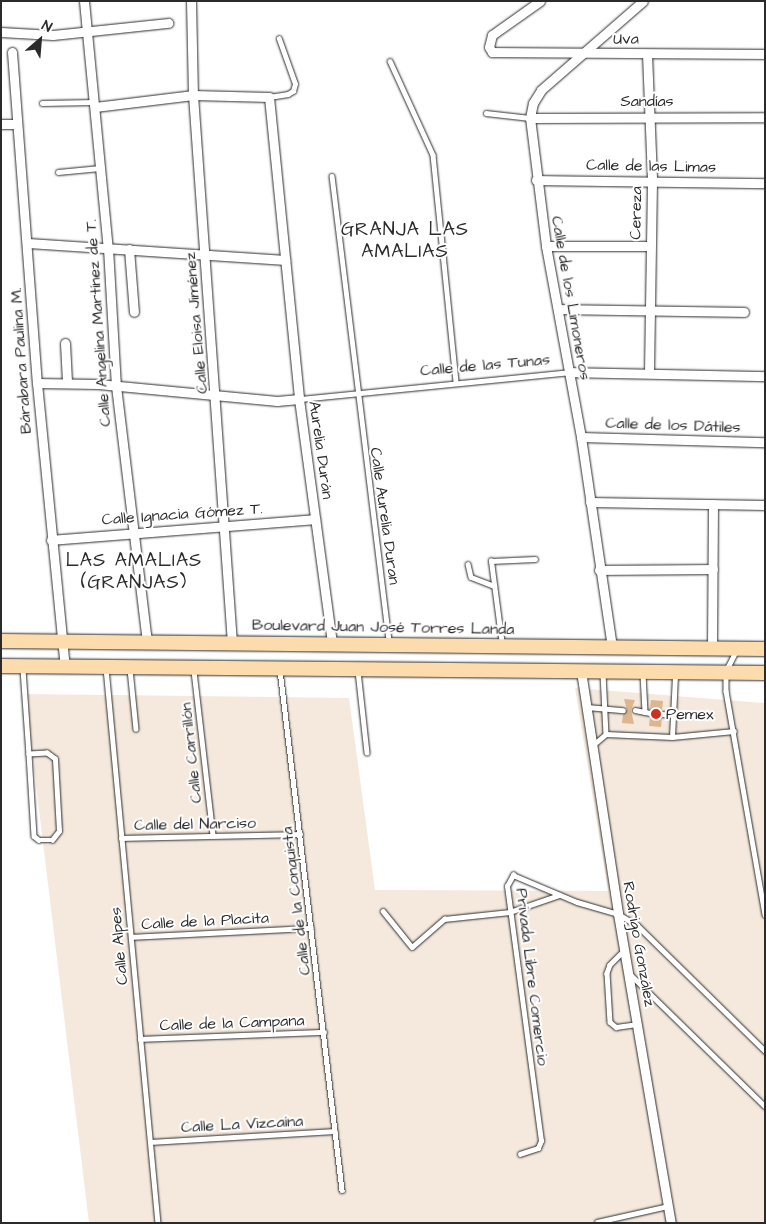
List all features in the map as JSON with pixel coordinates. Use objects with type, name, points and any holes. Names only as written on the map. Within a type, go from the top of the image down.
[{"type":"main road","name":"Boulevard Juan José Torres Landa","points":[[1,640],[765,649]]},
{"type":"main road","points":[[1,666],[765,673]]},
{"type":"street","name":"Calle Angelina Martínez de T.","points":[[84,1],[108,248],[116,386],[148,642]]},
{"type":"street","name":"Calle Eloisa Jiménez","points":[[191,1],[193,95],[217,396],[232,643]]},
{"type":"street","name":"Uva","points":[[540,1],[492,35],[490,50],[498,54],[765,54]]},
{"type":"street","name":"Calle de los Limoneros","points":[[612,647],[559,309],[546,246],[536,180],[530,118],[533,103],[541,90],[643,1]]},
{"type":"street","points":[[1,32],[16,34],[87,32],[168,24]]},
{"type":"street","name":"Bárabara Paulina M.","points":[[12,52],[28,243],[37,383],[51,540],[65,666]]},
{"type":"street","name":"Cereza","points":[[647,54],[651,116],[652,181],[649,374]]},
{"type":"street","points":[[94,104],[193,95],[269,97]]},
{"type":"street","name":"Aurelia Durán","points":[[269,97],[299,399],[332,644]]},
{"type":"street","name":"Sandías","points":[[530,118],[765,117]]},
{"type":"street","points":[[1,124],[17,124]]},
{"type":"street","name":"Calle de las Limas","points":[[536,180],[765,183]]},
{"type":"street","points":[[28,243],[285,260]]},
{"type":"street","points":[[546,246],[650,246]]},
{"type":"street","points":[[129,249],[134,312]]},
{"type":"street","points":[[559,309],[744,312]]},
{"type":"street","points":[[65,343],[67,382]]},
{"type":"street","name":"Calle de las Tunas","points":[[569,372],[765,376]]},
{"type":"street","points":[[37,383],[67,382],[277,401],[299,399]]},
{"type":"street","name":"Calle de los Dátiles","points":[[580,437],[765,442]]},
{"type":"street","points":[[590,502],[765,505]]},
{"type":"street","points":[[712,648],[713,504]]},
{"type":"street","name":"Calle Ignacia Gómez T.","points":[[51,540],[316,519]]},
{"type":"street","points":[[599,570],[714,569]]},
{"type":"street","name":"Rodrigo González","points":[[582,671],[618,914],[671,1223]]},
{"type":"lane","points":[[269,97],[288,94],[293,91],[296,84],[279,39]]},
{"type":"lane","points":[[390,61],[433,156],[456,382]]},
{"type":"lane","points":[[42,103],[94,104]]},
{"type":"lane","points":[[486,113],[530,118]]},
{"type":"lane","points":[[58,172],[100,168]]},
{"type":"lane","name":"Calle Aurelia Duran","points":[[332,176],[347,280],[356,391],[390,645]]},
{"type":"lane","name":"Calle de las Tunas","points":[[299,399],[356,391],[569,372]]},
{"type":"lane","points":[[502,646],[491,561],[535,559]]},
{"type":"lane","points":[[468,564],[471,577],[494,586]]},
{"type":"lane","points":[[738,649],[726,672],[765,915]]},
{"type":"lane","points":[[23,666],[29,754],[35,837],[52,840],[59,831],[55,759],[47,753],[29,754]]},
{"type":"lane","name":"Calle Alpes","points":[[106,667],[158,1223]]},
{"type":"lane","points":[[129,667],[136,729]]},
{"type":"lane","name":"Calle Carrillón","points":[[194,668],[213,836]]},
{"type":"lane","name":"Calle de la Conquista","points":[[280,669],[342,1190]]},
{"type":"lane","points":[[358,669],[367,753]]},
{"type":"lane","points":[[603,671],[606,734]]},
{"type":"lane","points":[[634,710],[648,713],[642,671]]},
{"type":"lane","points":[[672,737],[675,671]]},
{"type":"lane","points":[[587,707],[623,710]]},
{"type":"lane","points":[[662,714],[673,715]]},
{"type":"lane","points":[[593,744],[606,734],[672,737],[734,731]]},
{"type":"lane","name":"Calle del Narciso","points":[[121,838],[300,834]]},
{"type":"lane","name":"Privada Libre Comercio","points":[[520,1154],[538,1148],[541,1141],[507,886],[513,875],[560,895],[618,914],[648,935],[765,1051]]},
{"type":"lane","points":[[383,911],[412,947],[444,919],[510,912],[560,895]]},
{"type":"lane","name":"Calle de la Placita","points":[[131,937],[311,928]]},
{"type":"lane","points":[[625,950],[610,965],[607,973],[610,1022],[616,1027],[638,1024]]},
{"type":"lane","points":[[629,972],[740,1085],[765,1106]]},
{"type":"lane","name":"Calle de la Campana","points":[[140,1040],[324,1032]]},
{"type":"lane","name":"Calle La Vizcaína","points":[[150,1142],[335,1132]]},
{"type":"lane","points":[[597,1222],[668,1206]]},
{"type":"shaded area","points":[[575,688],[765,703],[765,1223],[89,1223],[25,694],[349,698],[375,890],[608,891]]},
{"type":"building","name":"Pemex","points":[[624,699],[635,700],[631,710],[634,724],[622,723],[623,714],[627,710]]},
{"type":"building","name":"Pemex","points":[[651,700],[663,701],[662,710],[658,714],[662,718],[661,727],[649,726],[650,717],[654,713],[650,709]]},
{"type":"place","name":"Pemex","points":[[656,714]]},
{"type":"district","name":"GRANJA LAS AMALIAS","points":[[405,241]]},
{"type":"district","name":"LAS AMALIAS (GRANJAS)","points":[[134,572]]}]
